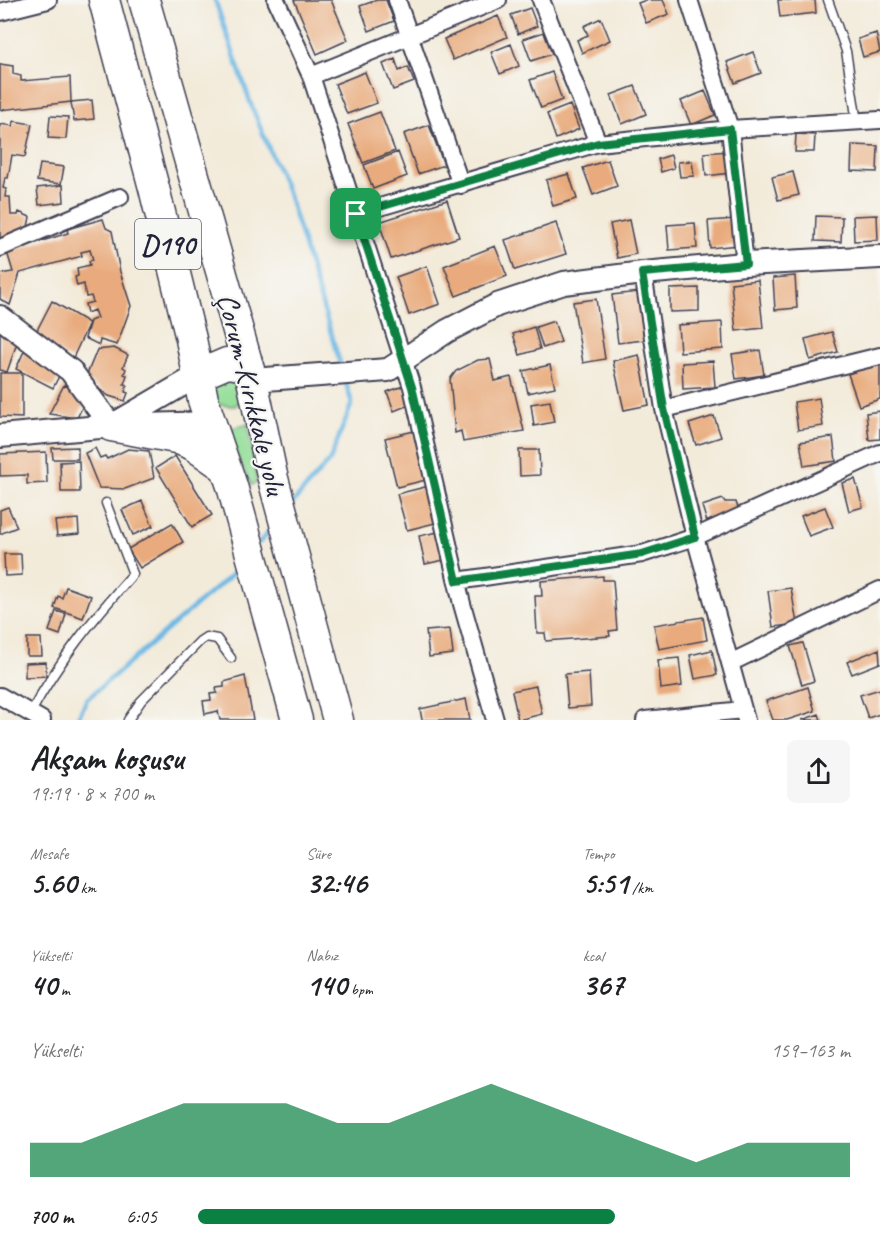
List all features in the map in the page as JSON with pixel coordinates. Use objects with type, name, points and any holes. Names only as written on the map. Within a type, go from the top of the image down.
[{"type":"highway","name":"Çorum-Kırıkkale yolu","points":[[104,0],[154,188],[191,339],[197,376],[270,618],[297,720]]},
{"type":"highway","name":"Çorum-Kırıkkale yolu","points":[[144,0],[250,373],[272,475],[338,720]]},
{"type":"highway","points":[[197,376],[227,363],[250,373]]},
{"type":"highway","points":[[211,423],[258,410]]},
{"type":"highway","points":[[111,426],[176,438],[193,445],[229,477]]},
{"type":"street","points":[[0,12],[48,0]]},
{"type":"street","points":[[276,0],[311,76],[356,214],[396,366],[412,387],[457,581],[495,720]]},
{"type":"street","points":[[397,0],[461,185]]},
{"type":"street","points":[[311,76],[498,0]]},
{"type":"street","points":[[541,0],[598,143]]},
{"type":"street","points":[[689,0],[730,129],[746,264]]},
{"type":"street","points":[[356,214],[598,143],[730,129],[880,120]]},
{"type":"street","points":[[0,248],[120,197]]},
{"type":"street","points":[[250,373],[313,374],[396,366],[447,331],[497,305],[564,284],[642,273],[746,264],[880,257]]},
{"type":"street","points":[[642,273],[664,409],[695,537],[744,715],[645,720]]},
{"type":"street","points":[[0,317],[71,371],[111,426]]},
{"type":"street","points":[[664,409],[880,356]]},
{"type":"street","points":[[111,426],[197,376]]},
{"type":"street","points":[[0,436],[111,426],[211,423]]},
{"type":"street","points":[[457,581],[642,554],[695,537],[880,453]]},
{"type":"street","points":[[730,663],[880,590]]},
{"type":"street","points":[[0,696],[37,717]]},
{"type":"lane","points":[[828,0],[846,51],[857,122]]},
{"type":"lane","points":[[37,717],[53,672],[86,627],[133,574],[106,503]]},
{"type":"lane","points":[[128,720],[141,700],[200,641],[206,638],[217,639],[231,658]]},
{"type":"green space","points":[[236,375],[243,398],[235,406],[219,405],[211,385]]},
{"type":"green space","points":[[248,424],[257,483],[251,485],[225,430]]},
{"type":"building","points":[[294,0],[331,0],[348,40],[317,54]]},
{"type":"building","points":[[377,0],[386,0],[394,21],[369,31],[360,6]]},
{"type":"building","points":[[646,0],[663,0],[669,14],[646,23],[638,3]]},
{"type":"building","points":[[778,0],[815,0],[816,13],[780,17]]},
{"type":"building","points":[[530,8],[537,26],[518,34],[511,15]]},
{"type":"building","points":[[498,16],[507,37],[453,60],[444,39]]},
{"type":"building","points":[[601,18],[610,40],[582,53],[577,40],[588,35],[584,26]]},
{"type":"building","points":[[544,32],[552,54],[531,61],[523,39]]},
{"type":"building","points":[[876,33],[880,52],[863,57],[858,39]]},
{"type":"building","points":[[511,44],[519,66],[500,74],[491,52]]},
{"type":"building","points":[[753,52],[761,73],[735,83],[727,62]]},
{"type":"building","points":[[395,59],[399,71],[408,67],[414,82],[393,90],[383,64]]},
{"type":"building","points":[[0,64],[13,66],[13,74],[21,76],[21,81],[70,77],[71,102],[0,110]]},
{"type":"building","points":[[365,72],[377,103],[347,114],[335,84]]},
{"type":"building","points":[[552,72],[562,100],[541,108],[530,80]]},
{"type":"building","points":[[635,86],[646,114],[622,124],[611,95]]},
{"type":"building","points":[[705,91],[715,115],[691,125],[681,101]]},
{"type":"building","points":[[92,100],[94,119],[74,121],[71,102]]},
{"type":"building","points":[[570,105],[579,129],[556,139],[547,114]]},
{"type":"building","points":[[380,112],[395,151],[363,163],[348,124]]},
{"type":"building","points":[[50,116],[68,117],[66,139],[48,138]]},
{"type":"building","points":[[14,121],[32,124],[25,157],[12,155],[8,178],[5,178],[3,188],[6,189],[5,197],[10,197],[11,215],[18,215],[19,212],[30,217],[28,227],[24,228],[24,232],[0,240],[0,124],[13,126]]},
{"type":"building","points":[[429,125],[444,165],[418,174],[404,134]]},
{"type":"building","points":[[796,134],[815,135],[814,152],[795,152]]},
{"type":"building","points":[[852,145],[878,146],[877,172],[851,171]]},
{"type":"building","points":[[729,151],[731,173],[706,176],[704,153]]},
{"type":"building","points":[[398,152],[407,176],[373,189],[364,165]]},
{"type":"building","points":[[671,155],[674,168],[661,172],[658,159]]},
{"type":"building","points":[[608,160],[617,186],[593,195],[583,168]]},
{"type":"building","points":[[692,161],[694,176],[680,177],[678,162]]},
{"type":"building","points":[[40,164],[64,167],[61,184],[37,181]]},
{"type":"building","points":[[793,172],[799,195],[778,200],[772,177]]},
{"type":"building","points":[[569,174],[577,199],[553,206],[546,180]]},
{"type":"building","points":[[63,185],[64,202],[39,205],[37,188]]},
{"type":"building","points":[[447,200],[459,237],[391,259],[379,222]]},
{"type":"building","points":[[877,215],[878,240],[854,241],[853,216]]},
{"type":"building","points":[[816,216],[842,217],[841,242],[815,241]]},
{"type":"building","points":[[103,219],[106,228],[112,231],[120,272],[131,306],[117,345],[100,340],[99,345],[85,338],[90,321],[97,318],[94,310],[87,313],[85,304],[93,302],[91,296],[86,297],[84,284],[77,286],[75,277],[78,276],[77,268],[90,265],[89,261],[93,260],[90,250],[81,252],[82,256],[20,273],[10,305],[0,299],[0,274],[13,272],[7,252],[68,233],[67,229]]},
{"type":"building","points":[[736,219],[738,245],[710,248],[708,221]]},
{"type":"building","points":[[629,220],[636,254],[617,258],[610,224]]},
{"type":"building","points":[[556,223],[566,254],[515,270],[505,240]]},
{"type":"building","points":[[695,223],[697,248],[669,250],[667,225]]},
{"type":"building","points":[[495,246],[507,276],[456,296],[444,266]]},
{"type":"building","points":[[427,266],[440,304],[409,315],[396,277]]},
{"type":"building","points":[[795,276],[797,308],[775,310],[773,278]]},
{"type":"building","points":[[758,280],[763,328],[736,331],[731,283]]},
{"type":"building","points":[[699,288],[699,311],[670,312],[670,289]]},
{"type":"building","points":[[639,292],[644,340],[618,343],[612,295]]},
{"type":"building","points":[[596,299],[605,359],[583,363],[573,302]]},
{"type":"building","points":[[52,301],[89,323],[72,360],[34,336]]},
{"type":"building","points":[[554,321],[561,342],[543,348],[536,327]]},
{"type":"building","points":[[722,322],[723,349],[680,352],[678,325]]},
{"type":"building","points":[[0,327],[20,334],[7,372],[0,370]]},
{"type":"building","points":[[534,327],[540,349],[520,355],[513,334]]},
{"type":"building","points":[[832,332],[838,352],[810,360],[805,339]]},
{"type":"building","points":[[114,348],[128,355],[123,367],[126,369],[124,374],[127,375],[124,384],[127,385],[125,392],[128,393],[125,401],[109,396],[85,379],[97,350]]},
{"type":"building","points":[[25,349],[63,368],[53,388],[16,369]]},
{"type":"building","points":[[760,350],[764,375],[736,379],[732,354]]},
{"type":"building","points":[[639,355],[649,405],[624,410],[613,361]]},
{"type":"building","points":[[490,359],[495,381],[511,377],[524,431],[463,442],[461,431],[455,433],[450,379],[456,371],[478,360]]},
{"type":"building","points":[[713,361],[715,387],[683,389],[682,363]]},
{"type":"building","points":[[880,363],[880,399],[859,406],[848,374]]},
{"type":"building","points":[[550,365],[555,387],[528,393],[523,371]]},
{"type":"building","points":[[0,373],[22,373],[22,418],[0,417]]},
{"type":"building","points":[[64,385],[87,397],[77,418],[49,414]]},
{"type":"building","points":[[403,386],[411,404],[394,411],[387,392]]},
{"type":"building","points":[[819,398],[823,426],[798,430],[794,402]]},
{"type":"building","points":[[550,401],[554,422],[534,426],[531,404]]},
{"type":"building","points":[[880,411],[880,439],[869,440],[866,413]]},
{"type":"building","points":[[714,416],[721,437],[696,445],[689,424]]},
{"type":"building","points":[[414,431],[426,480],[397,487],[385,438]]},
{"type":"building","points":[[833,437],[836,461],[804,466],[800,442]]},
{"type":"building","points":[[78,447],[78,459],[53,459],[52,448]]},
{"type":"building","points":[[95,448],[100,458],[105,456],[107,459],[128,449],[149,451],[154,478],[125,489],[99,488],[85,453]]},
{"type":"building","points":[[519,450],[539,450],[540,475],[520,476]]},
{"type":"building","points":[[46,452],[47,483],[27,484],[27,475],[0,476],[0,454]]},
{"type":"building","points":[[175,456],[212,515],[192,527],[156,468]]},
{"type":"building","points":[[79,461],[80,492],[61,492],[60,462]]},
{"type":"building","points":[[855,479],[863,507],[849,511],[842,483]]},
{"type":"building","points":[[429,486],[439,522],[407,530],[397,494]]},
{"type":"building","points":[[723,499],[725,502],[736,502],[739,511],[707,522],[702,506]]},
{"type":"building","points":[[142,501],[153,526],[133,535],[122,510]]},
{"type":"building","points":[[8,507],[17,527],[0,534],[0,510]]},
{"type":"building","points":[[825,507],[833,527],[809,536],[801,516]]},
{"type":"building","points":[[78,519],[79,534],[57,536],[55,521]]},
{"type":"building","points":[[172,523],[183,542],[140,568],[128,549]]},
{"type":"building","points":[[443,531],[449,559],[425,564],[419,536]]},
{"type":"building","points":[[4,554],[21,554],[22,575],[5,576]]},
{"type":"building","points":[[603,576],[603,580],[613,580],[617,630],[609,631],[610,636],[546,641],[545,633],[537,633],[535,596],[542,596],[541,581]]},
{"type":"building","points":[[66,587],[91,596],[83,618],[54,608],[58,596],[62,598]]},
{"type":"building","points":[[791,588],[797,624],[773,627],[768,591]]},
{"type":"building","points":[[56,611],[66,614],[60,635],[49,631]]},
{"type":"building","points":[[703,617],[707,640],[659,649],[654,625]]},
{"type":"building","points":[[450,629],[453,654],[429,657],[426,631]]},
{"type":"building","points":[[27,638],[41,638],[42,656],[27,656]]},
{"type":"building","points":[[803,643],[814,681],[802,685],[790,646]]},
{"type":"building","points":[[879,649],[880,663],[852,674],[847,662]]},
{"type":"building","points":[[712,650],[717,675],[695,679],[690,655]]},
{"type":"building","points":[[679,658],[682,686],[661,689],[658,660]]},
{"type":"building","points":[[46,662],[46,676],[25,677],[25,663]]},
{"type":"building","points":[[589,672],[591,706],[568,708],[565,674]]},
{"type":"building","points":[[245,676],[253,720],[220,720],[218,711],[205,714],[203,701],[211,700],[210,694],[217,693],[216,688],[224,687],[224,682]]},
{"type":"building","points":[[536,686],[542,714],[518,720],[512,691]]},
{"type":"building","points":[[808,687],[815,711],[787,720],[773,720],[766,701]]},
{"type":"building","points":[[880,689],[880,714],[868,718],[860,695]]},
{"type":"building","points":[[466,699],[470,720],[422,720],[420,709]]},
{"type":"building","points":[[819,714],[821,720],[802,720]]},
{"type":"waterway","points":[[215,0],[252,107],[290,200],[341,366]]},
{"type":"waterway","points":[[291,505],[330,460],[352,403],[345,380]]},
{"type":"waterway","points":[[260,542],[274,525]]},
{"type":"waterway","points":[[77,720],[87,699],[230,576],[243,562]]},
{"type":"route","points":[[730,129],[746,264],[642,273],[664,409],[695,537],[642,554],[457,581],[412,387],[356,214],[598,143],[730,129]]}]
